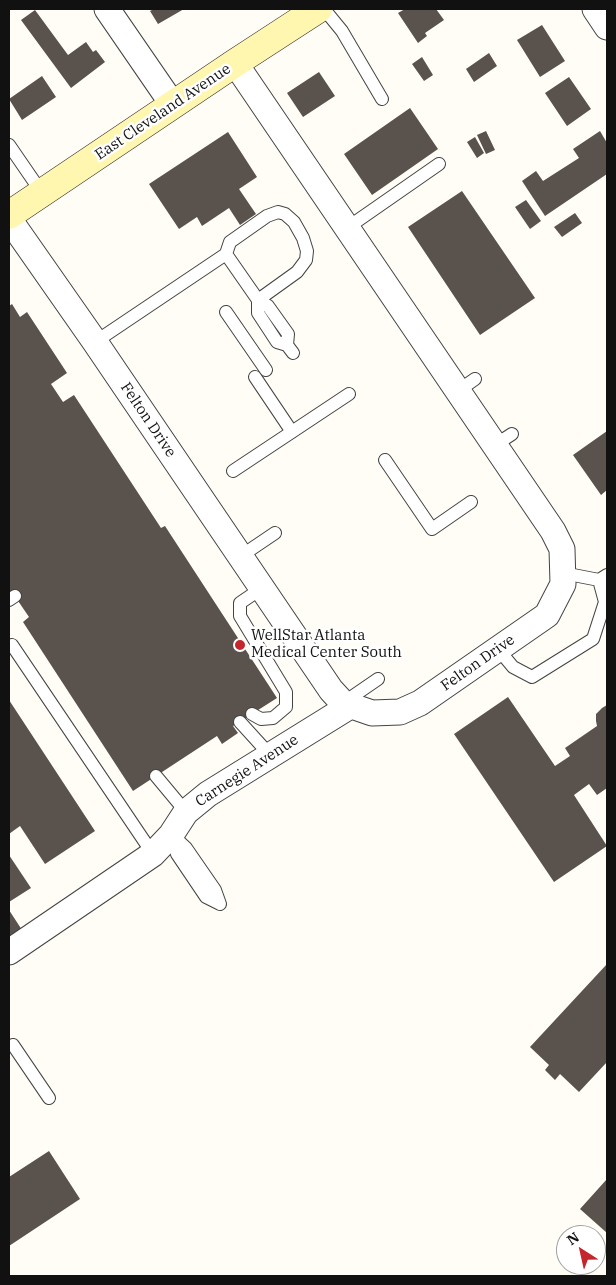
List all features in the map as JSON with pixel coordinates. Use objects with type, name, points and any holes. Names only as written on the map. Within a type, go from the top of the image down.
[{"type":"main road","name":"East Cleveland Avenue","points":[[9,217],[235,63],[318,9]]},
{"type":"street","points":[[107,9],[173,105]]},
{"type":"street","points":[[595,9],[607,27]]},
{"type":"street","name":"Felton Drive","points":[[9,217],[332,690],[347,704],[372,713],[400,712],[420,703],[547,615],[563,584],[562,549],[504,440],[466,385],[348,228],[235,63]]},
{"type":"street","name":"Carnegie Avenue","points":[[9,952],[153,854],[172,835],[186,812],[208,794],[347,704]]},
{"type":"lane","points":[[324,9],[342,31],[382,100]]},
{"type":"lane","points":[[9,145],[42,193]]},
{"type":"lane","points":[[348,228],[440,164]]},
{"type":"lane","points":[[95,342],[226,254],[230,242],[267,216],[278,212],[285,214],[294,222],[303,238],[306,260],[297,272],[258,300]]},
{"type":"lane","points":[[226,254],[258,300],[268,306],[288,334],[290,349]]},
{"type":"lane","points":[[226,312],[292,432]]},
{"type":"lane","points":[[232,471],[349,394]]},
{"type":"lane","points":[[385,460],[432,529],[471,502]]},
{"type":"lane","points":[[241,556],[275,533]]},
{"type":"lane","points":[[498,649],[513,667],[532,677],[593,639],[605,602],[603,577],[563,573]]},
{"type":"lane","points":[[252,714],[261,719],[273,718],[286,707],[286,692],[240,616],[240,603],[262,588]]},
{"type":"lane","points":[[12,645],[153,854]]},
{"type":"lane","points":[[347,704],[378,679]]},
{"type":"lane","points":[[240,722],[270,755]]},
{"type":"lane","points":[[156,776],[186,812]]},
{"type":"lane","points":[[172,835],[186,848],[196,862],[215,890],[220,904],[206,897],[177,854],[172,835]]},
{"type":"lane","points":[[13,1045],[49,1098]]},
{"type":"building","points":[[154,9],[184,9],[158,24],[150,11]]},
{"type":"building","points":[[405,9],[436,9],[444,20],[425,33],[427,36],[418,43],[398,13]]},
{"type":"building","points":[[35,10],[68,55],[86,42],[93,52],[96,50],[105,62],[71,88],[21,20]]},
{"type":"building","points":[[542,25],[565,61],[540,77],[517,40]]},
{"type":"building","points":[[489,53],[497,66],[474,82],[466,69]]},
{"type":"building","points":[[422,57],[433,75],[424,81],[412,64]]},
{"type":"building","points":[[319,72],[335,96],[303,117],[287,93]]},
{"type":"building","points":[[42,76],[56,97],[22,120],[9,99]]},
{"type":"building","points":[[569,77],[591,109],[567,126],[545,93]]},
{"type":"building","points":[[410,108],[438,149],[372,195],[344,154]]},
{"type":"building","points":[[486,131],[495,150],[486,154],[477,135]]},
{"type":"building","points":[[600,131],[607,143],[607,174],[545,216],[522,181],[536,171],[543,181],[579,158],[573,149]]},
{"type":"building","points":[[228,132],[257,177],[239,189],[256,214],[240,225],[229,208],[202,226],[197,217],[179,229],[149,184]]},
{"type":"building","points":[[475,137],[484,153],[477,158],[467,142]]},
{"type":"building","points":[[462,191],[535,298],[480,335],[408,227]]},
{"type":"building","points":[[526,200],[541,221],[530,229],[515,207]]},
{"type":"building","points":[[575,213],[582,223],[562,237],[554,227]]},
{"type":"building","points":[[12,304],[20,317],[27,312],[67,373],[51,384],[63,402],[74,395],[161,528],[165,526],[277,698],[233,726],[238,733],[222,744],[217,736],[133,791],[23,622],[29,617],[12,592],[9,593],[9,306]]},
{"type":"building","points":[[607,431],[607,490],[601,495],[573,455]]},
{"type":"building","points":[[508,697],[555,766],[570,756],[565,748],[597,726],[596,714],[607,705],[607,788],[597,795],[589,784],[574,795],[607,846],[554,882],[454,734]]},
{"type":"building","points":[[9,700],[95,831],[45,864],[20,826],[9,834]]},
{"type":"building","points":[[9,855],[31,888],[9,902]]},
{"type":"building","points":[[9,910],[22,930],[9,939]]},
{"type":"building","points":[[607,964],[607,1062],[579,1092],[560,1074],[555,1080],[545,1070],[549,1065],[530,1047]]},
{"type":"building","points":[[49,1151],[80,1199],[9,1246],[9,1177]]},
{"type":"building","points":[[607,1179],[607,1233],[606,1225],[598,1225],[580,1209]]},
{"type":"place","name":"WellStar Atlanta Medical Center South","points":[[240,645]]}]
